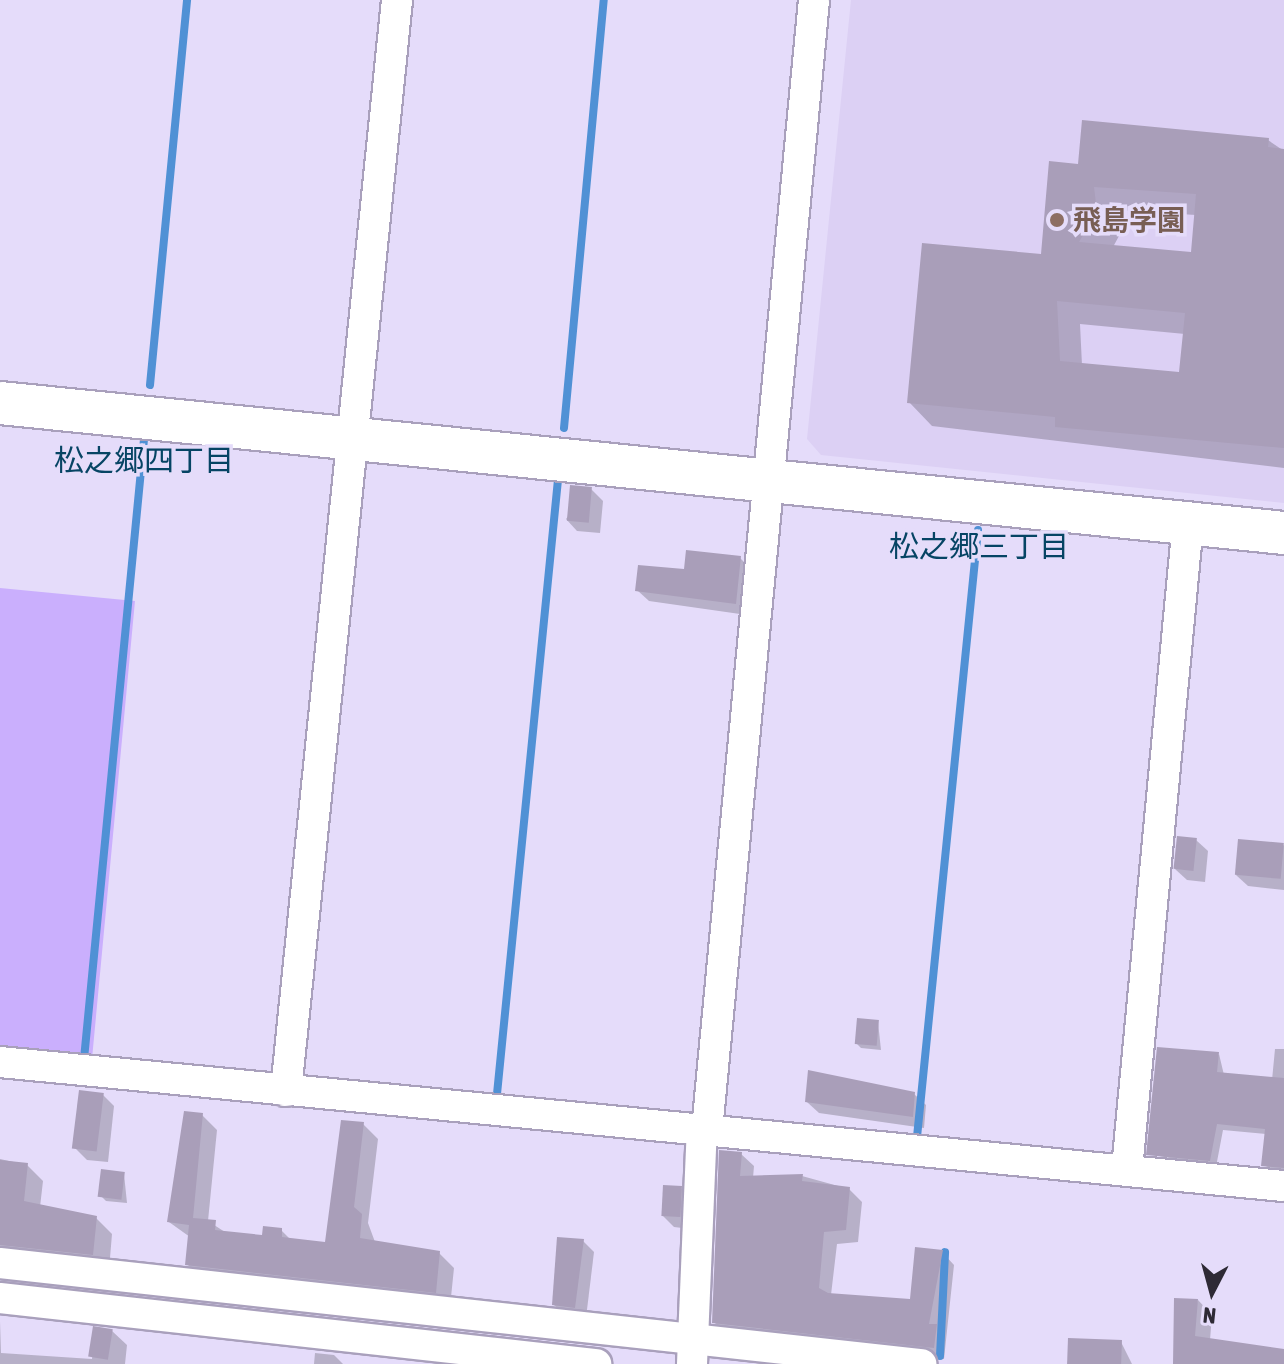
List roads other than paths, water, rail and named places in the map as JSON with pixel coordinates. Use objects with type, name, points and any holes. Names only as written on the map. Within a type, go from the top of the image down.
[{"type":"street","points":[[286,1091],[397,0]]},
{"type":"street","points":[[693,1349],[704,1130],[814,0]]},
{"type":"street","points":[[0,403],[769,476],[1284,533]]},
{"type":"street","points":[[1127,1169],[1188,523]]},
{"type":"street","points":[[0,1062],[1284,1186]]},
{"type":"street","points":[[0,1263],[693,1349],[921,1364]]},
{"type":"street","points":[[0,1298],[596,1364]]},
{"type":"waterway","points":[[150,385],[187,0]]},
{"type":"waterway","points":[[564,428],[604,0]]},
{"type":"waterway","points":[[84,1059],[144,439]]},
{"type":"waterway","points":[[497,1094],[558,480]]},
{"type":"waterway","points":[[917,1137],[978,530]]},
{"type":"waterway","points":[[940,1356],[945,1252]]},
{"type":"place","name":"飛島学園","points":[[1057,220]]},
{"type":"district","name":"松之郷四丁目","points":[[144,460]]},
{"type":"district","name":"松之郷三丁目","points":[[979,546]]}]
